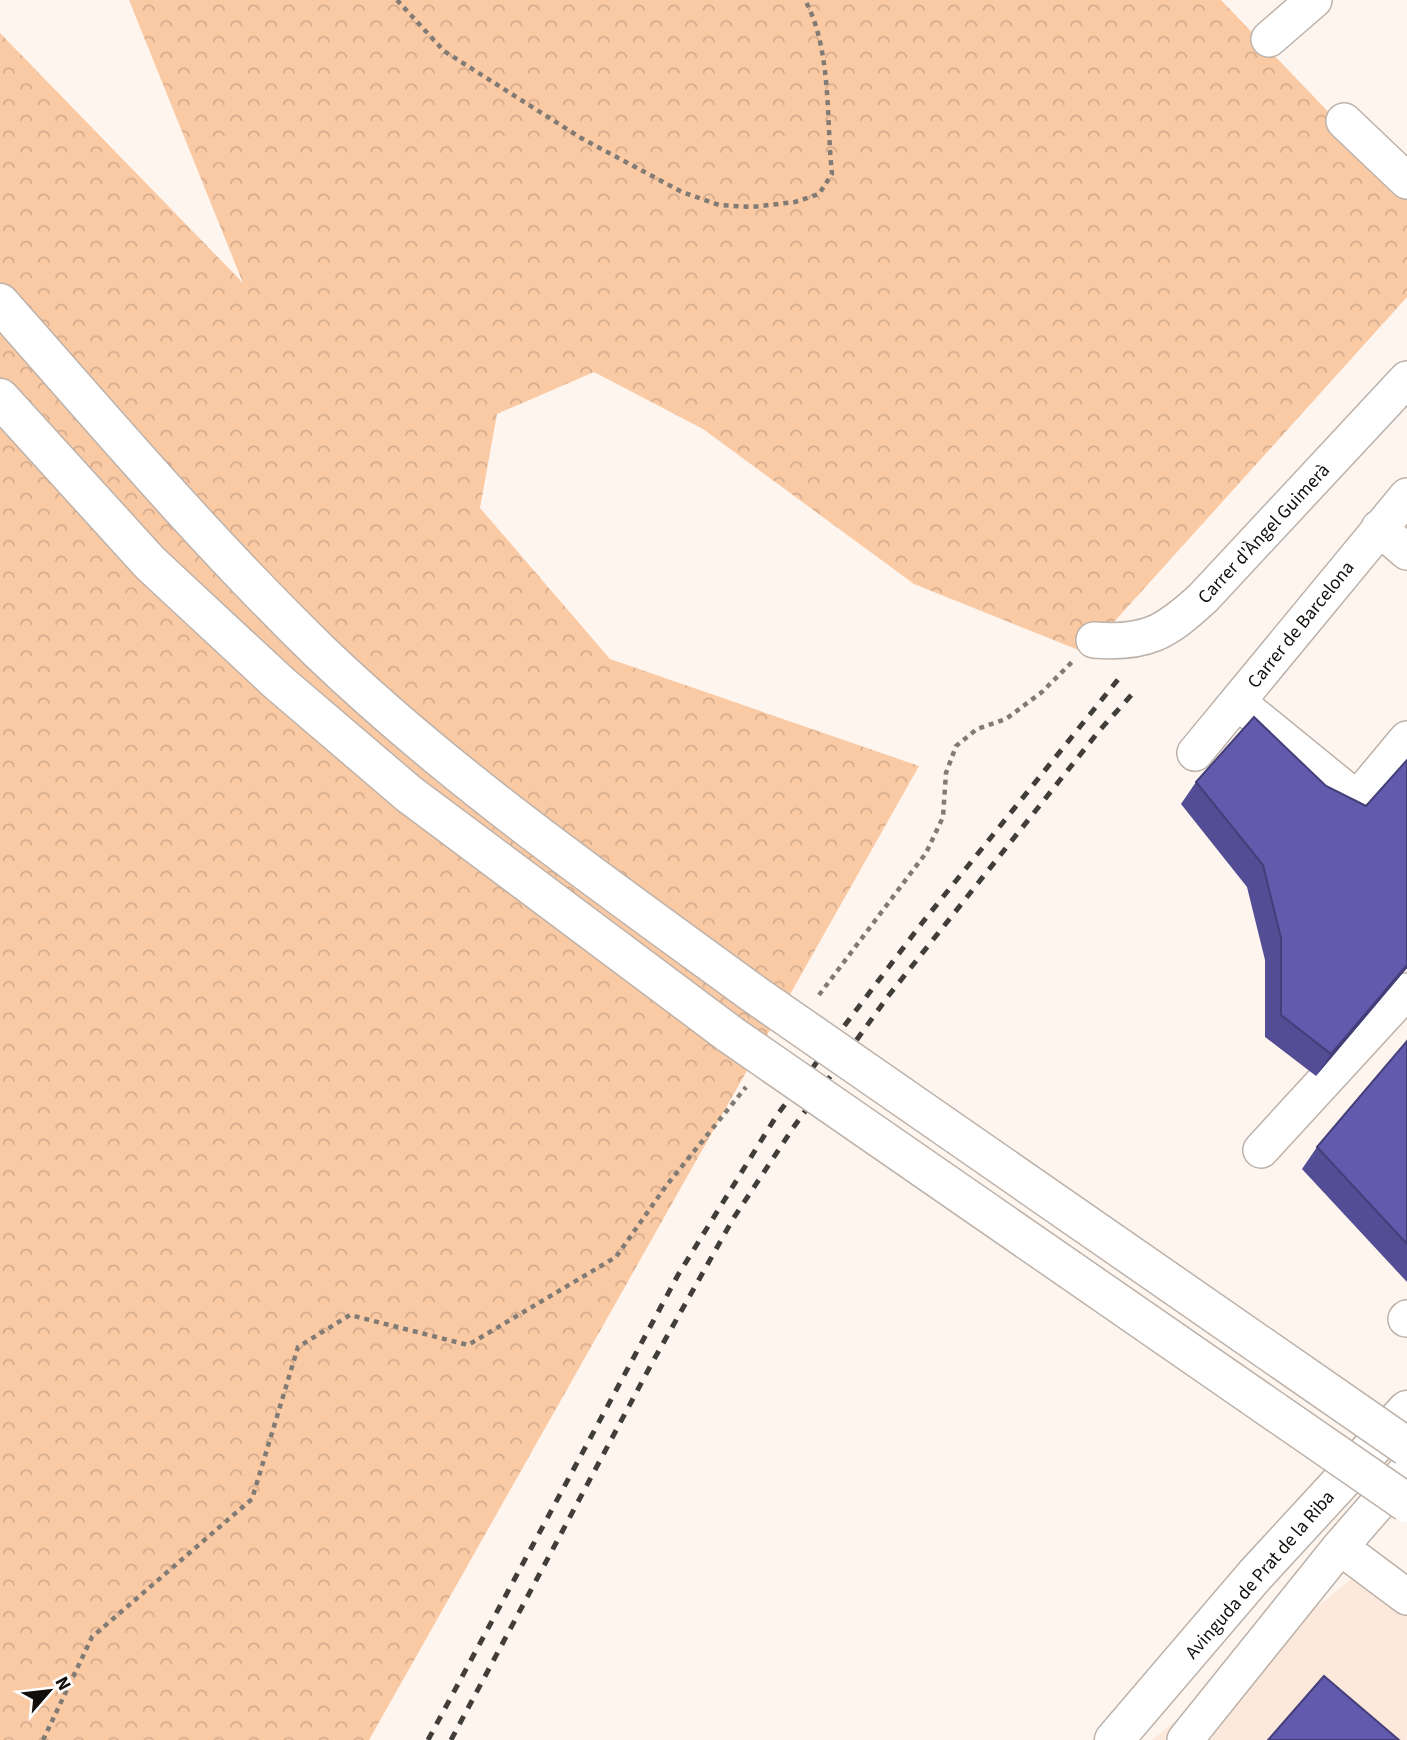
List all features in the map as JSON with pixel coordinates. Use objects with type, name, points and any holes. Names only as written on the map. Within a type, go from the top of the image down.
[{"type":"main road","points":[[0,303],[187,516],[320,651],[436,753],[557,851],[754,994],[1407,1447]]},
{"type":"main road","points":[[0,398],[150,564],[279,684],[409,794],[731,1035],[1407,1503]]},
{"type":"main road","name":"Avinguda de Prat de la Riba","points":[[1114,1740],[1255,1576],[1407,1410]]},
{"type":"street","points":[[1269,39],[1314,0]]},
{"type":"street","points":[[1344,121],[1407,181]]},
{"type":"street","name":"Carrer d'Àngel Guimerà","points":[[1094,640],[1125,642],[1151,635],[1180,620],[1407,379]]},
{"type":"street","name":"Carrer de Barcelona","points":[[1195,754],[1407,496]]},
{"type":"street","points":[[1379,528],[1407,552]]},
{"type":"street","points":[[1238,702],[1357,799],[1407,739]]},
{"type":"street","points":[[1261,1150],[1407,991]]},
{"type":"street","points":[[1185,1740],[1340,1547],[1407,1470]]},
{"type":"street","points":[[1340,1547],[1407,1597]]},
{"type":"path","points":[[397,0],[444,51],[581,138],[682,192],[719,205],[752,207],[795,202],[819,194],[832,174],[828,132],[828,81],[811,11],[805,0]]},
{"type":"path","points":[[829,982],[926,853],[943,817],[946,774],[956,746],[977,729],[1006,719],[1042,692],[1094,640]]},
{"type":"path","points":[[43,1740],[92,1637],[252,1499],[298,1347],[350,1315],[468,1345],[616,1257],[666,1186],[742,1093]]},
{"type":"shaded area","points":[[1380,1556],[1407,1575],[1407,1740],[1152,1740]]},
{"type":"green space","points":[[129,0],[1221,0],[1407,194],[1407,297],[1086,653],[914,584],[703,429],[594,372],[497,414],[480,508],[610,659],[919,766],[369,1740],[0,1740],[0,33],[243,283]]},
{"type":"building","points":[[1254,717],[1326,786],[1366,806],[1407,760],[1407,965],[1331,1054],[1281,1015],[1281,938],[1263,865],[1196,782]]},
{"type":"building","points":[[1407,1041],[1407,1244],[1317,1147]]},
{"type":"building","points":[[1324,1676],[1399,1740],[1268,1740]]},
{"type":"railway","points":[[428,1740],[678,1275],[777,1115],[922,923],[1120,677]]},
{"type":"railway","points":[[451,1740],[652,1363],[733,1219],[793,1128],[889,995],[1099,731],[1135,691]]}]
